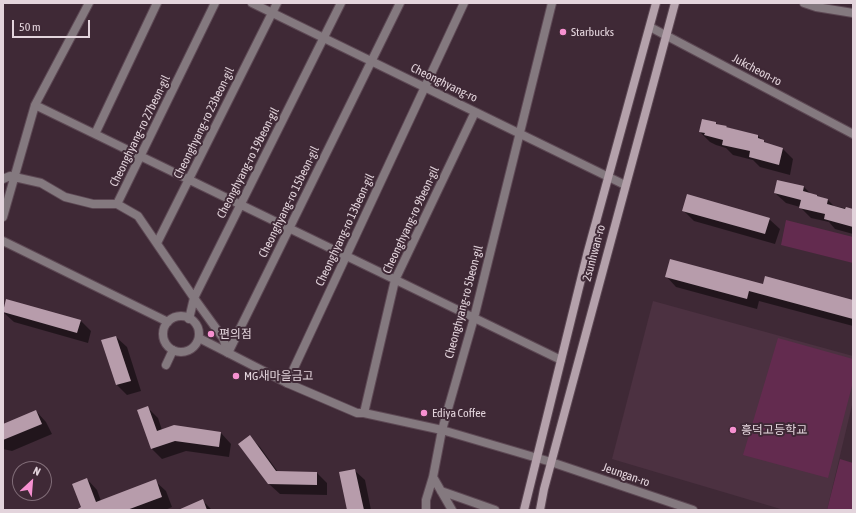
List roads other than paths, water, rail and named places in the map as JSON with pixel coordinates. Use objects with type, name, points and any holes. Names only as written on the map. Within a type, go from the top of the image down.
[{"type":"main road","name":"2sunhwan-ro","points":[[524,510],[588,251],[656,3]]},
{"type":"main road","name":"2sunhwan-ro","points":[[540,510],[551,462],[675,3]]},
{"type":"street","points":[[3,217],[35,105],[89,3]]},
{"type":"street","points":[[95,134],[157,3]]},
{"type":"street","name":"Cheonghyang-ro 27beon-gil","points":[[3,179],[10,176],[41,183],[64,197],[93,204],[117,204],[215,3]]},
{"type":"street","name":"Cheonghyang-ro","points":[[252,3],[625,185]]},
{"type":"street","name":"Cheonghyang-ro 23beon-gil","points":[[158,243],[277,3]]},
{"type":"street","name":"Cheonghyang-ro 19beon-gil","points":[[189,318],[194,298],[341,3]]},
{"type":"street","name":"Cheonghyang-ro 15beon-gil","points":[[228,353],[400,3]]},
{"type":"street","name":"Cheonghyang-ro 13beon-gil","points":[[287,382],[464,3]]},
{"type":"street","name":"Cheonghyang-ro 5beon-gil","points":[[426,510],[426,500],[433,477],[442,430],[474,318],[552,3]]},
{"type":"street","points":[[804,3],[816,7],[853,13]]},
{"type":"street","name":"Jukcheon-ro","points":[[650,27],[853,134]]},
{"type":"street","points":[[35,105],[561,360]]},
{"type":"street","name":"Cheonghyang-ro 9beon-gil","points":[[364,413],[395,280],[475,112]]},
{"type":"street","points":[[117,204],[138,216],[223,338],[228,353]]},
{"type":"street","points":[[3,241],[168,322]]},
{"type":"street","points":[[181,316],[189,318],[199,330],[199,338],[195,346],[184,352],[173,350],[165,342],[164,330],[168,322],[181,316]]},
{"type":"street","name":"Jeungan-ro","points":[[199,338],[287,382],[357,413],[364,413],[442,430],[551,462],[693,510]]},
{"type":"street","points":[[166,365],[173,350]]},
{"type":"street","points":[[433,477],[452,510]]},
{"type":"street","points":[[441,491],[495,510]]},
{"type":"place","name":"Starbucks","points":[[563,32]]},
{"type":"place","name":"편의점","points":[[211,334]]},
{"type":"place","name":"MG새마을금고","points":[[236,376]]},
{"type":"place","name":"Ediya Coffee","points":[[424,413]]},
{"type":"place","name":"흥덕고등학교","points":[[733,430]]}]
